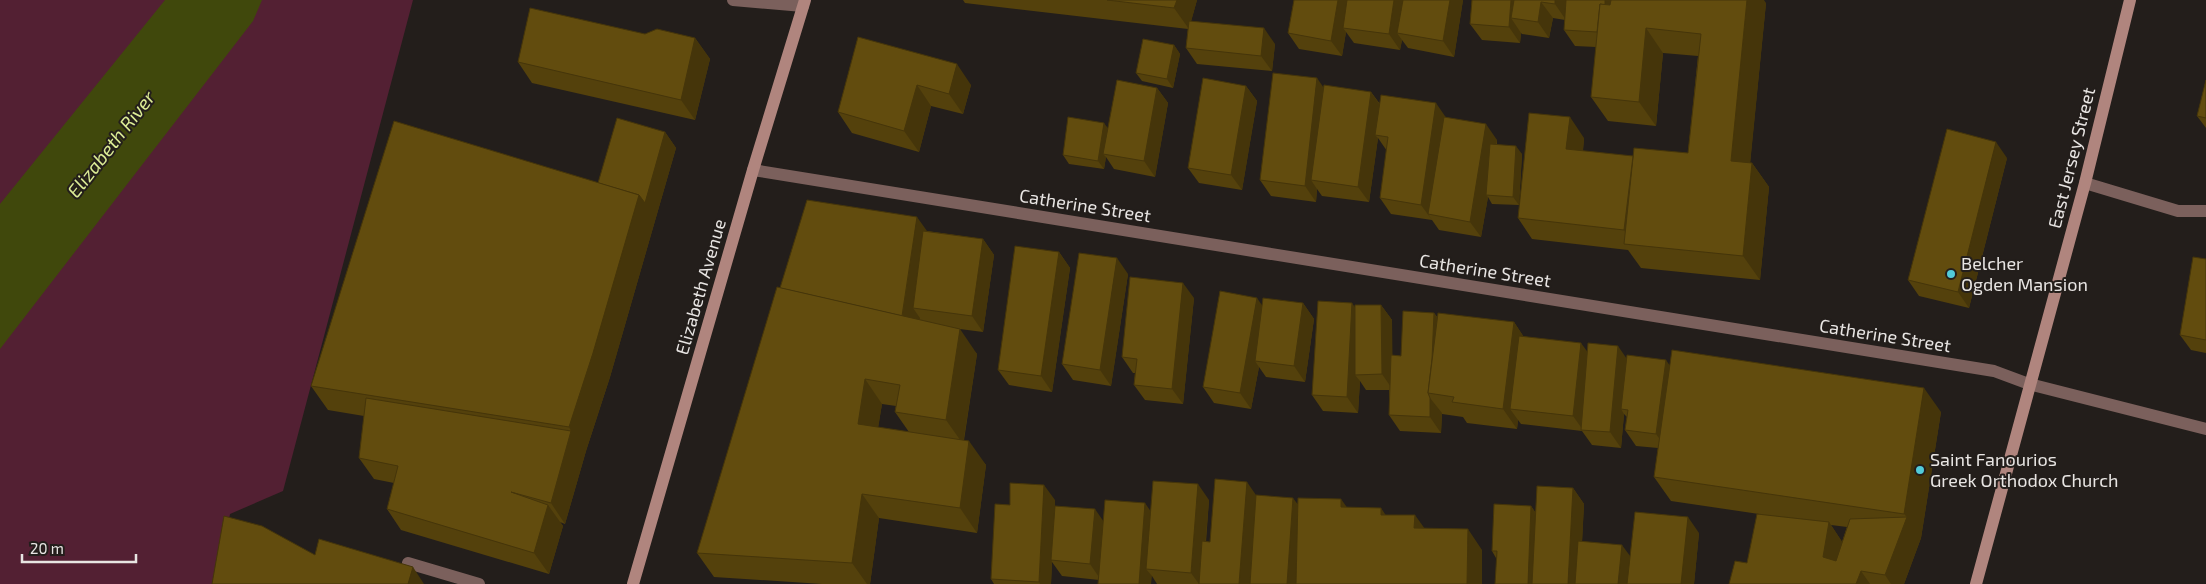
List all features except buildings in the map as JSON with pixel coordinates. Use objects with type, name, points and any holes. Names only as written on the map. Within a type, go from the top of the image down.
[{"type":"street","points":[[733,0],[804,3]]},
{"type":"street","name":"East Jersey Street","points":[[1976,584],[2085,184],[2130,0]]},
{"type":"street","name":"Elizabeth Avenue","points":[[634,584],[753,170],[804,3]]},
{"type":"street","name":"Catherine Street","points":[[753,170],[1994,371],[2029,384],[2206,429]]},
{"type":"street","points":[[2085,184],[2178,211],[2206,211]]},
{"type":"street","points":[[408,563],[451,580],[479,584]]},
{"type":"shaded area","points":[[0,0],[413,0],[283,491],[230,514],[217,584],[0,584]]},
{"type":"water","name":"Elizabeth River","points":[[165,0],[262,0],[253,21],[0,349],[0,204]]},
{"type":"place","name":"Belcher Ogden Mansion","points":[[1951,274]]},
{"type":"place","name":"Saint Fanourios Greek Orthodox Church","points":[[1920,470]]}]
